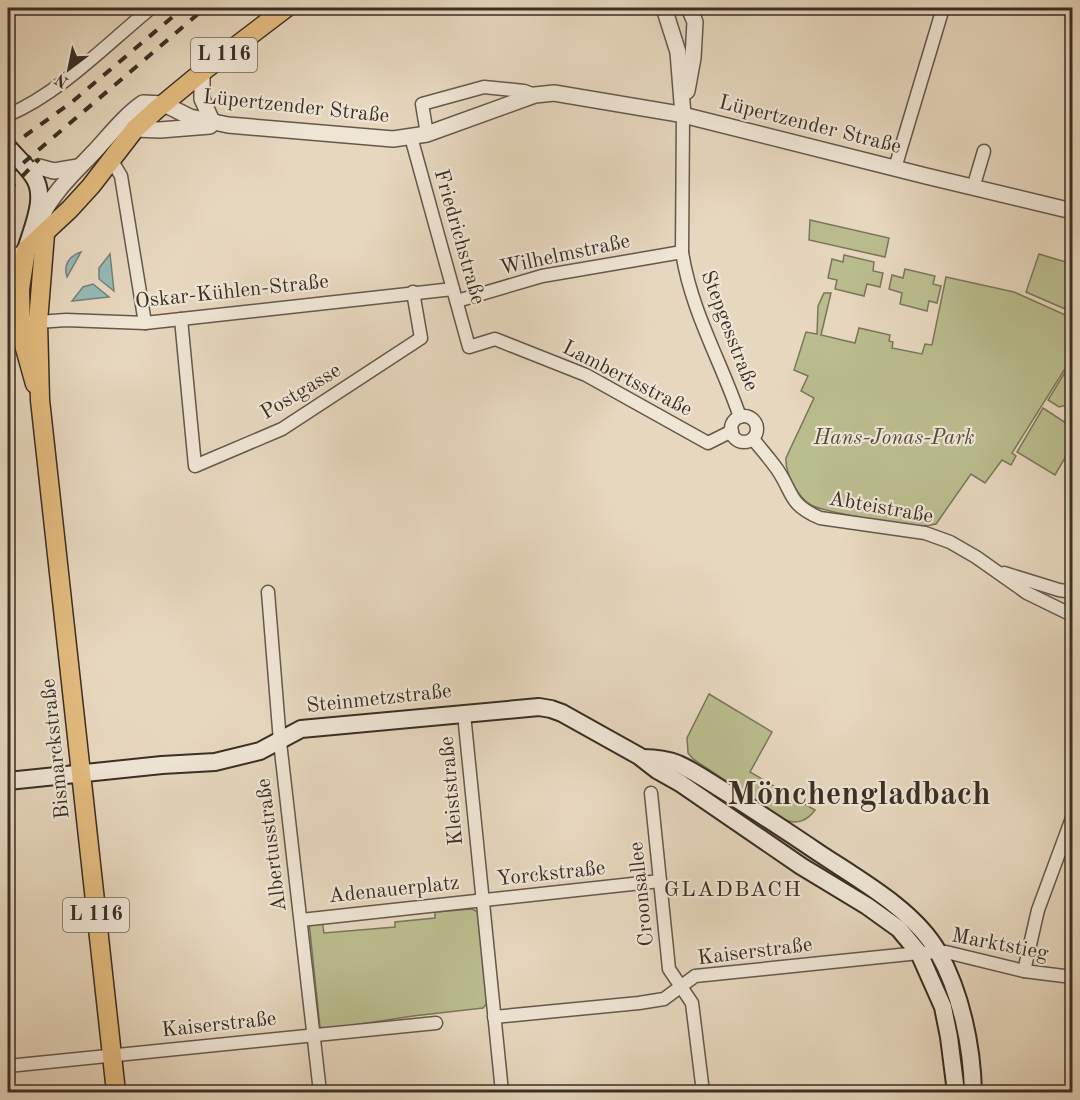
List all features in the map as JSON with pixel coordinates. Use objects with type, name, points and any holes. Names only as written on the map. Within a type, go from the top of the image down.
[{"type":"main road","name":"L 116","points":[[26,250],[82,196],[135,129],[202,72],[286,8]]},
{"type":"main road","points":[[8,134],[39,167],[48,184],[45,234]]},
{"type":"main road","points":[[8,147],[30,172],[38,186],[38,207],[26,250]]},
{"type":"main road","name":"Bismarckstraße","points":[[45,234],[39,322],[40,400],[116,1092]]},
{"type":"main road","name":"Bismarckstraße","points":[[26,250],[16,300],[21,334],[40,400]]},
{"type":"main road","name":"Steinmetzstraße","points":[[8,781],[162,765],[215,762],[260,751],[301,729],[539,707],[551,709],[584,724],[643,758]]},
{"type":"main road","points":[[643,758],[662,759],[688,769],[772,820],[905,914],[924,933],[938,953],[957,996],[972,1070],[973,1092]]},
{"type":"main road","points":[[643,758],[657,770],[899,929],[920,953],[943,1007],[956,1092]]},
{"type":"street","points":[[8,115],[51,92],[151,8]]},
{"type":"street","points":[[664,8],[678,52],[683,115]]},
{"type":"street","points":[[683,115],[693,58],[694,22],[689,8]]},
{"type":"street","points":[[895,168],[943,8]]},
{"type":"street","points":[[202,72],[202,99],[212,121]]},
{"type":"street","name":"Lüpertzender Straße","points":[[419,136],[422,104],[484,87],[535,95],[567,94],[683,115],[1072,211]]},
{"type":"street","name":"Lüpertzender Straße","points":[[164,104],[184,114],[228,125],[364,137],[419,136],[535,95]]},
{"type":"street","points":[[8,264],[26,250],[48,202],[78,167],[138,106],[150,102],[164,104]]},
{"type":"street","name":"Stepgesstraße","points":[[683,115],[682,252],[685,274],[701,324],[729,385],[740,417]]},
{"type":"street","points":[[135,129],[160,130],[228,125]]},
{"type":"street","name":"Friedrichstraße","points":[[419,136],[455,295],[470,348]]},
{"type":"street","points":[[972,188],[984,151]]},
{"type":"street","points":[[110,162],[119,171],[145,323]]},
{"type":"street","points":[[39,167],[54,171],[78,167]]},
{"type":"street","name":"Wilhelmstraße","points":[[455,295],[542,276],[682,252]]},
{"type":"street","name":"Oskar-Kühlen-Straße","points":[[39,322],[66,320],[145,323],[413,292],[455,295]]},
{"type":"street","name":"Postgasse","points":[[181,319],[195,466],[282,429],[421,338],[413,292]]},
{"type":"street","points":[[16,300],[26,315],[39,322]]},
{"type":"street","name":"Lambertsstraße","points":[[470,348],[495,339],[586,375],[708,443],[732,431]]},
{"type":"street","points":[[740,417],[749,417],[756,422],[757,431],[753,439],[749,441],[740,441],[733,435],[733,422],[740,417]]},
{"type":"street","name":"Abteistraße","points":[[753,439],[779,472],[791,498],[807,513],[820,518],[925,533],[950,542],[1027,593],[1072,615]]},
{"type":"street","name":"Abteistraße","points":[[996,571],[1072,592]]},
{"type":"street","name":"Albertusstraße","points":[[268,592],[280,742],[320,1092]]},
{"type":"street","name":"Kleiststraße","points":[[464,714],[483,901]]},
{"type":"street","name":"Croonsallee","points":[[651,793],[669,969],[692,1003],[703,1092]]},
{"type":"street","points":[[1024,971],[1038,910],[1072,818]]},
{"type":"street","name":"Yorckstraße","points":[[483,901],[660,881]]},
{"type":"street","name":"Adenauerplatz","points":[[301,920],[483,901],[502,1092]]},
{"type":"street","name":"Marktstieg","points":[[920,953],[946,952],[1024,971],[1072,977]]},
{"type":"street","name":"Kaiserstraße","points":[[494,1017],[664,999],[695,976],[920,953]]},
{"type":"street","name":"Kaiserstraße","points":[[8,1066],[436,1023]]},
{"type":"green space","points":[[810,220],[889,238],[885,257],[809,240]]},
{"type":"green space","points":[[1072,252],[1072,312],[1026,292],[1039,254],[1069,263]]},
{"type":"green space","points":[[844,255],[874,262],[873,271],[883,273],[880,287],[867,284],[864,296],[835,289],[837,280],[828,278],[832,259],[843,262]]},
{"type":"green space","points":[[905,269],[935,276],[933,284],[941,286],[937,303],[929,301],[927,311],[900,304],[902,293],[889,289],[892,275],[903,278]]},
{"type":"green space","name":"Hans-Jonas-Park","points":[[946,277],[1014,292],[1072,318],[1072,408],[1067,405],[1059,407],[1048,400],[1067,369],[1066,367],[1012,453],[1016,456],[1011,465],[1002,460],[985,483],[971,474],[936,524],[922,526],[883,521],[811,505],[801,497],[793,485],[786,458],[814,398],[801,391],[808,376],[794,370],[806,332],[817,334],[818,306],[824,293],[831,293],[821,335],[855,343],[859,328],[890,335],[889,341],[893,342],[892,348],[922,354],[925,344],[932,345]]},
{"type":"green space","points":[[1043,408],[1072,427],[1072,446],[1055,475],[1017,452]]},
{"type":"green space","points":[[709,694],[772,732],[750,772],[815,810],[809,816],[798,822],[786,820],[693,759],[688,753],[687,738]]},
{"type":"green space","points":[[472,909],[478,912],[488,1002],[483,1008],[328,1029],[320,1027],[309,922],[322,921],[324,933],[395,927],[395,922],[435,918],[435,912]]},
{"type":"water","points":[[81,252],[67,277],[68,262]]},
{"type":"water","points":[[110,254],[114,291],[99,279],[99,268]]},
{"type":"water","points":[[93,284],[109,297],[72,301],[83,287]]},
{"type":"railway","points":[[8,148],[72,102],[183,8]]},
{"type":"railway","points":[[8,176],[205,8]]},
{"type":"railway","points":[[8,191],[39,159]]},
{"type":"district","name":"Mönchengladbach","points":[[859,795]]},
{"type":"district","name":"GLADBACH","points":[[733,890]]}]
